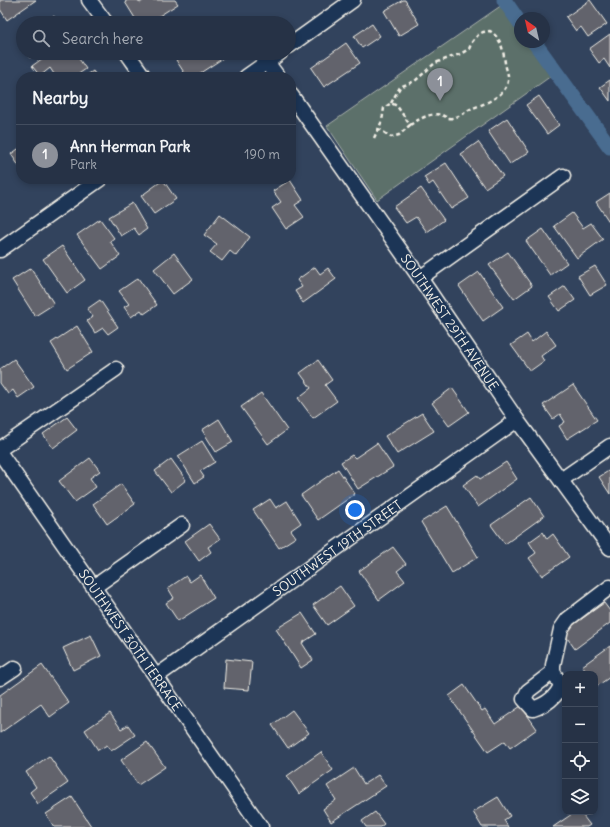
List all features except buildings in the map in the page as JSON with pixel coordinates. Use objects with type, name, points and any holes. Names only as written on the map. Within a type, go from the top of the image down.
[{"type":"street","points":[[89,0],[101,16]]},
{"type":"street","points":[[296,41],[353,0]]},
{"type":"street","points":[[132,60],[140,72]]},
{"type":"street","points":[[253,72],[270,60]]},
{"type":"street","points":[[267,62],[274,72]]},
{"type":"street","name":"SOUTHWEST 29TH AVENUE","points":[[296,103],[420,278],[517,420],[610,548]]},
{"type":"street","points":[[420,278],[563,176]]},
{"type":"street","points":[[0,250],[93,184]]},
{"type":"street","points":[[0,449],[116,370]]},
{"type":"street","name":"SOUTHWEST 19TH STREET","points":[[157,676],[517,420]]},
{"type":"street","points":[[561,480],[610,446]]},
{"type":"street","name":"SOUTHWEST 30TH TERRACE","points":[[0,454],[157,676],[261,827]]},
{"type":"street","points":[[94,587],[182,525]]},
{"type":"street","points":[[553,672],[553,664],[562,629],[568,619],[610,587]]},
{"type":"street","points":[[0,678],[15,668]]},
{"type":"path","points":[[374,138],[379,129],[384,108],[391,103],[400,87],[415,81],[435,63],[469,49],[478,34],[490,31],[496,35],[504,52],[508,82],[505,88],[490,102],[466,111],[453,118],[447,118],[441,115],[424,117],[410,125],[399,135],[391,137],[379,129]]},
{"type":"path","points":[[391,103],[397,106],[410,125]]},
{"type":"green space","points":[[502,5],[514,22],[514,48],[532,48],[551,76],[377,200],[327,126]]},
{"type":"waterway","points":[[504,0],[514,14]]},
{"type":"waterway","points":[[538,48],[610,147]]},
{"type":"place","name":"Ann Herman Park","points":[[440,101]]}]
